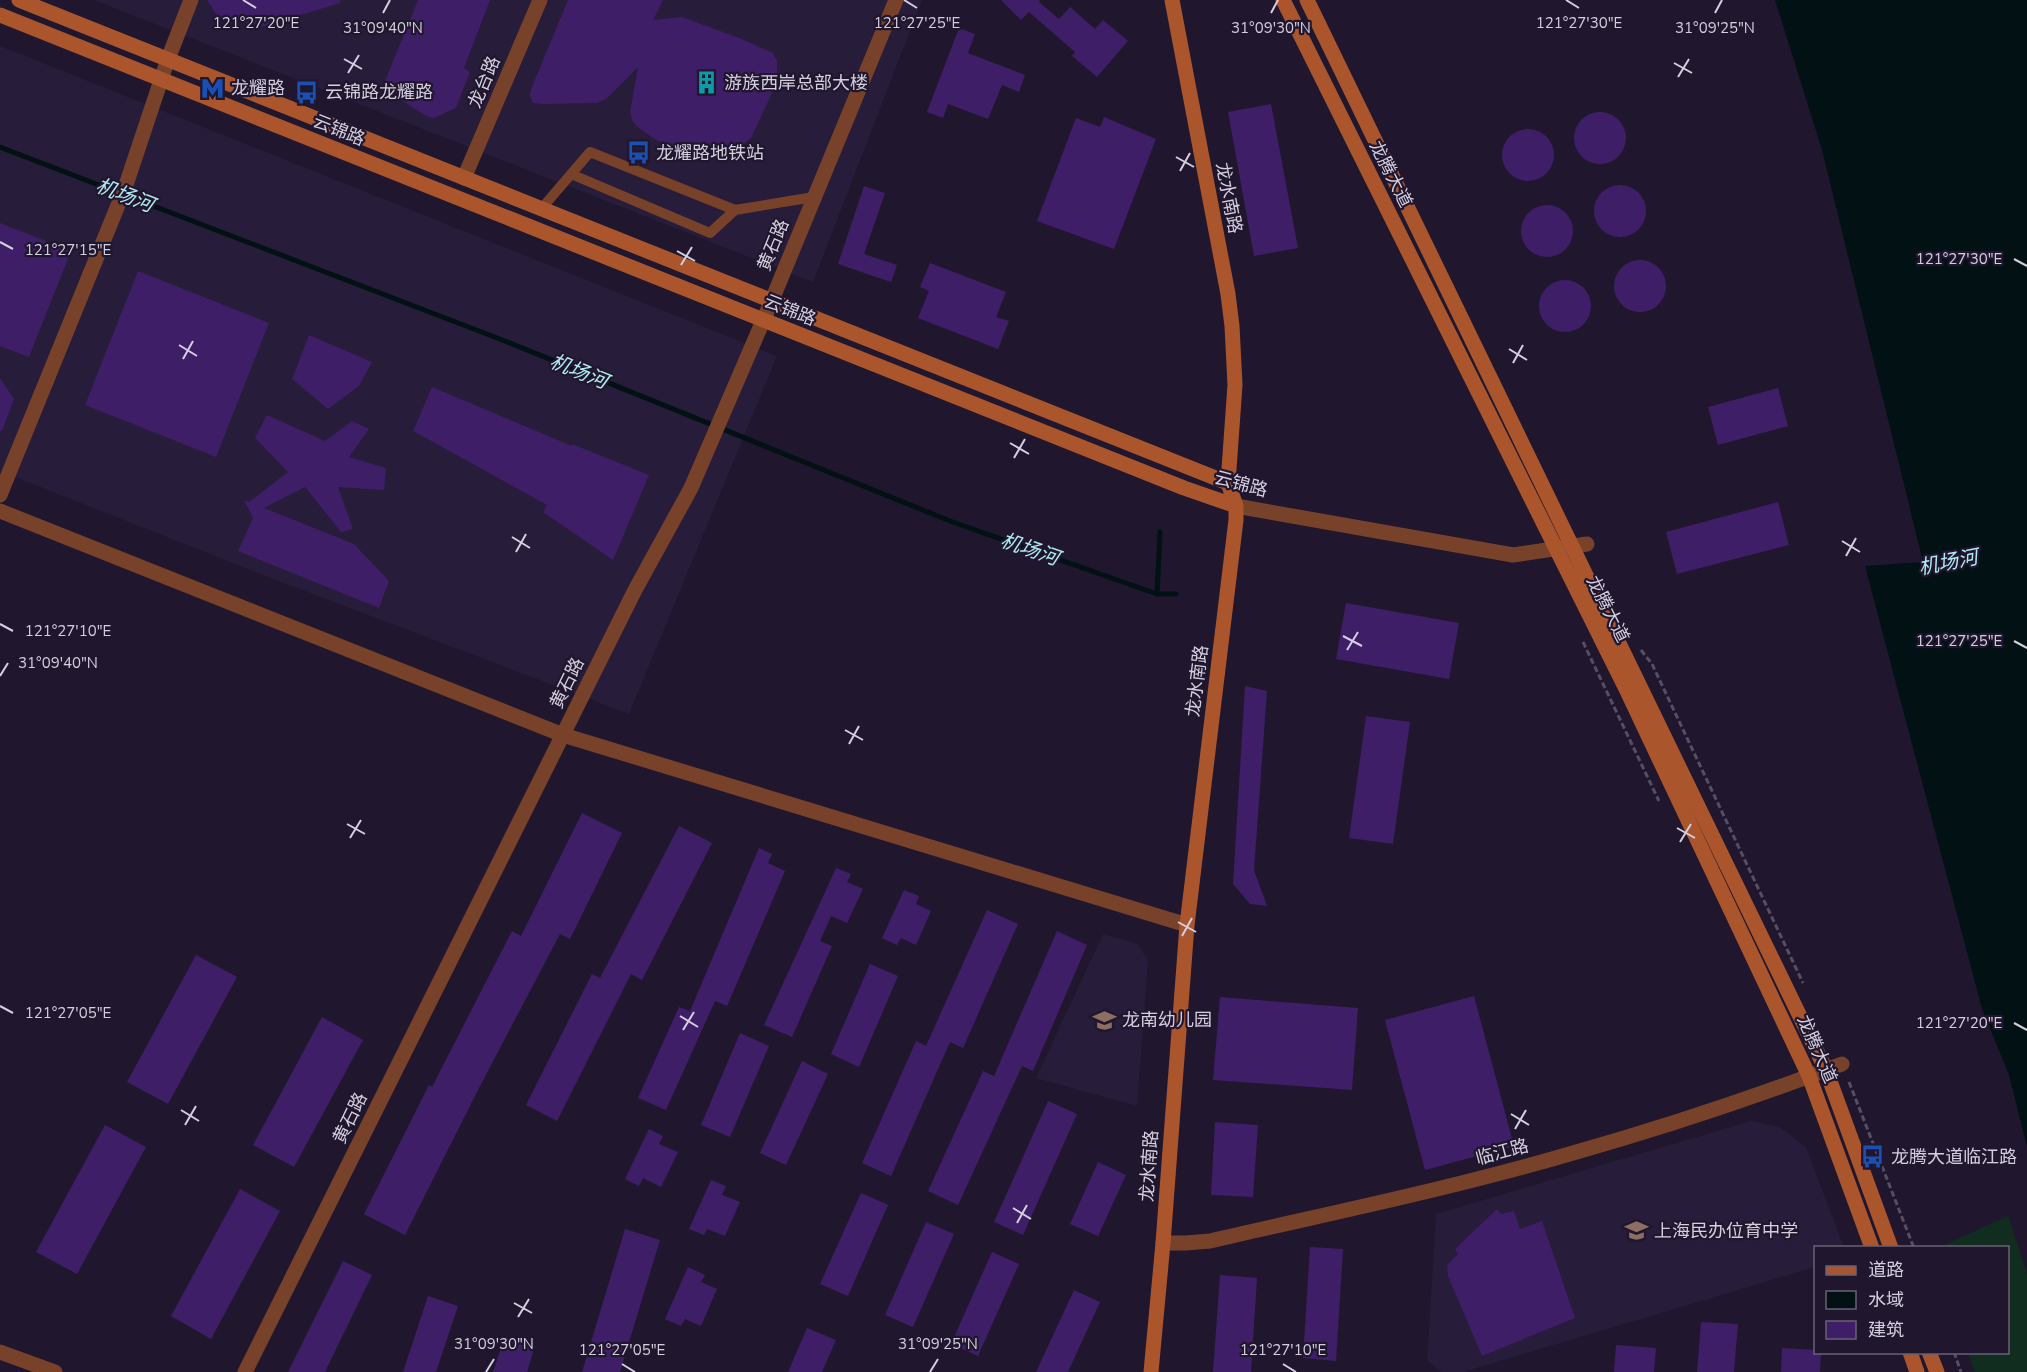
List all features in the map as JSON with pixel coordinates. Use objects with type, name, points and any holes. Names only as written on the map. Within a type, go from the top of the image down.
[{"type":"main road","name":"云锦路","points":[[19,0],[1228,483]]},
{"type":"main road","name":"龙水南路","points":[[1151,1372],[1187,925],[1236,506],[1228,483],[1235,385],[1228,294],[1172,0]]},
{"type":"main road","name":"龙腾大道","points":[[1283,0],[1627,691],[1809,1076],[1871,1246]]},
{"type":"main road","name":"龙腾大道","points":[[1307,0],[1579,545],[1826,1070],[1890,1246]]},
{"type":"main road","name":"云锦路","points":[[0,15],[1184,488],[1236,506]]},
{"type":"main road","points":[[1910,1354],[1917,1372]]},
{"type":"main road","points":[[1929,1354],[1936,1372]]},
{"type":"street","points":[[0,495],[123,194],[168,59],[191,0]]},
{"type":"street","name":"龙台路","points":[[464,178],[540,0]]},
{"type":"street","name":"黄石路","points":[[245,1372],[635,590],[691,488],[772,300],[896,0]]},
{"type":"street","name":"云锦路","points":[[1236,506],[1513,555],[1579,545]]},
{"type":"street","points":[[0,512],[563,735],[1187,925]]},
{"type":"street","name":"临江路","points":[[1163,1243],[1210,1241],[1449,1186],[1572,1154],[1716,1110],[1842,1064]]},
{"type":"street","points":[[0,1352],[55,1372]]},
{"type":"lane","points":[[542,208],[590,152],[735,210],[814,197]]},
{"type":"lane","points":[[571,174],[710,232],[735,210]]},
{"type":"path","name":"龙腾大道","points":[[1581,637],[1662,807]]},
{"type":"path","points":[[1954,1354],[1961,1372]]},
{"type":"shaded area","points":[[94,0],[922,0],[813,282]]},
{"type":"shaded area","points":[[0,46],[777,356],[629,714],[263,575],[0,471]]},
{"type":"shaded area","name":"龙南幼儿园","points":[[1103,934],[1138,944],[1148,961],[1137,1106],[1036,1078]]},
{"type":"shaded area","name":"上海民办位育中学","points":[[1751,1121],[1780,1127],[1806,1148],[1844,1246],[1814,1246],[1814,1267],[1463,1372],[1441,1372],[1427,1360],[1436,1214]]},
{"type":"green space","points":[[2008,1216],[2027,1274],[2027,1372],[1975,1372],[1968,1354],[2009,1354],[2009,1246],[1942,1246]]},
{"type":"water","points":[[1775,0],[2027,0],[2027,1147],[2009,1075],[1982,1009],[1865,566],[1923,562],[1822,150]]},
{"type":"building","points":[[207,0],[340,0],[340,3],[264,26],[218,17]]},
{"type":"building","points":[[418,0],[490,0],[464,68],[470,72],[456,108],[434,118],[426,116],[386,90],[385,81]]},
{"type":"building","points":[[568,0],[663,0],[653,20],[682,17],[773,53],[777,61],[777,72],[771,95],[751,138],[741,146],[706,156],[658,141],[633,122],[630,112],[638,67],[606,99],[597,103],[533,103],[530,96],[531,89]]},
{"type":"building","points":[[1001,0],[1040,0],[1039,2],[1059,19],[1070,7],[1095,29],[1103,20],[1128,41],[1097,77],[1072,56],[1075,52],[1029,12],[1021,20]]},
{"type":"building","points":[[959,28],[975,34],[968,53],[1025,75],[1019,92],[1002,85],[988,119],[948,104],[943,118],[927,112]]},
{"type":"building","points":[[1271,104],[1298,248],[1254,256],[1228,112]]},
{"type":"building","points":[[1595,112],[1605,112],[1614,116],[1622,124],[1626,138],[1622,152],[1614,160],[1605,164],[1595,164],[1586,160],[1578,152],[1574,143],[1574,133],[1578,124],[1586,116]]},
{"type":"building","points":[[1104,117],[1156,139],[1114,249],[1037,221],[1076,118],[1100,127]]},
{"type":"building","points":[[1523,129],[1533,129],[1542,133],[1550,141],[1554,155],[1550,169],[1542,177],[1533,181],[1523,181],[1514,177],[1506,169],[1502,160],[1502,150],[1506,141],[1514,133]]},
{"type":"building","points":[[1620,185],[1634,189],[1642,197],[1646,211],[1642,225],[1634,233],[1620,237],[1606,233],[1598,225],[1594,211],[1598,197],[1606,189]]},
{"type":"building","points":[[864,186],[885,193],[864,254],[897,265],[891,282],[838,264]]},
{"type":"building","points":[[1547,205],[1561,209],[1569,217],[1573,231],[1569,245],[1561,253],[1547,257],[1533,253],[1525,245],[1521,231],[1525,217],[1533,209]]},
{"type":"building","points":[[0,223],[71,251],[29,357],[0,346]]},
{"type":"building","points":[[1640,260],[1654,264],[1662,272],[1666,286],[1662,300],[1654,308],[1640,312],[1626,308],[1618,300],[1614,286],[1618,272],[1626,264]]},
{"type":"building","points":[[930,263],[1006,292],[996,317],[1009,321],[998,349],[918,318],[929,291],[920,287]]},
{"type":"building","points":[[138,271],[269,323],[216,457],[85,405]]},
{"type":"building","points":[[1565,280],[1579,284],[1587,292],[1591,306],[1587,320],[1579,328],[1565,332],[1551,328],[1543,320],[1539,306],[1543,292],[1551,284]]},
{"type":"building","points":[[309,335],[372,362],[359,386],[328,409],[292,379]]},
{"type":"building","points":[[0,378],[14,399],[2,431],[0,431]]},
{"type":"building","points":[[432,387],[572,446],[572,444],[649,475],[613,560],[543,512],[547,505],[413,431]]},
{"type":"building","points":[[1778,388],[1788,426],[1718,445],[1708,407]]},
{"type":"building","points":[[267,415],[325,441],[352,421],[369,429],[349,457],[386,468],[384,490],[338,487],[353,529],[341,532],[305,487],[264,508],[354,544],[389,581],[379,608],[238,551],[253,518],[244,500],[249,502],[288,472],[255,438]]},
{"type":"building","points":[[1778,502],[1789,545],[1677,574],[1666,532]]},
{"type":"building","points":[[1346,603],[1459,623],[1449,679],[1336,659]]},
{"type":"building","points":[[1245,686],[1267,691],[1254,870],[1267,906],[1250,904],[1233,884]]},
{"type":"building","points":[[1366,716],[1410,722],[1393,844],[1349,838]]},
{"type":"building","points":[[582,813],[622,833],[570,939],[560,934],[405,1235],[364,1214],[429,1085],[432,1087],[512,931],[521,936]]},
{"type":"building","points":[[679,826],[712,843],[642,980],[631,974],[557,1121],[526,1105],[592,974],[600,978]]},
{"type":"building","points":[[759,848],[772,854],[768,863],[785,871],[727,1006],[715,1001],[666,1110],[638,1098],[679,1007],[690,1011]]},
{"type":"building","points":[[836,868],[851,874],[847,882],[863,889],[847,923],[831,916],[820,941],[832,946],[792,1037],[764,1025]]},
{"type":"building","points":[[904,890],[919,896],[916,904],[931,911],[916,945],[901,938],[897,945],[882,938]]},
{"type":"building","points":[[987,910],[1018,924],[963,1048],[950,1042],[891,1176],[862,1163],[916,1041],[926,1046]]},
{"type":"building","points":[[1057,931],[1087,945],[1033,1071],[1022,1066],[958,1205],[928,1191],[983,1071],[994,1076]]},
{"type":"building","points":[[196,955],[237,977],[168,1104],[127,1082]]},
{"type":"building","points":[[870,964],[898,976],[859,1067],[831,1054]]},
{"type":"building","points":[[1474,996],[1514,1146],[1425,1170],[1385,1020]]},
{"type":"building","points":[[1220,997],[1358,1008],[1352,1090],[1213,1080]]},
{"type":"building","points":[[322,1017],[363,1040],[294,1167],[253,1145]]},
{"type":"building","points":[[740,1033],[769,1046],[730,1137],[701,1125]]},
{"type":"building","points":[[802,1061],[828,1074],[786,1165],[760,1153]]},
{"type":"building","points":[[1048,1101],[1077,1114],[1023,1235],[994,1222]]},
{"type":"building","points":[[1215,1122],[1258,1125],[1253,1197],[1211,1195]]},
{"type":"building","points":[[105,1125],[146,1147],[77,1274],[36,1252]]},
{"type":"building","points":[[649,1129],[663,1136],[659,1144],[678,1152],[661,1187],[643,1178],[639,1186],[625,1179]]},
{"type":"building","points":[[1098,1162],[1126,1175],[1098,1236],[1070,1224]]},
{"type":"building","points":[[711,1180],[726,1186],[722,1195],[740,1202],[725,1236],[707,1229],[704,1235],[689,1229]]},
{"type":"building","points":[[240,1189],[280,1211],[211,1339],[171,1316]]},
{"type":"building","points":[[861,1193],[888,1205],[848,1296],[820,1284]]},
{"type":"building","points":[[1497,1209],[1501,1214],[1514,1211],[1520,1229],[1542,1221],[1575,1318],[1482,1356],[1448,1276],[1447,1265],[1458,1254],[1455,1249]]},
{"type":"building","points":[[926,1222],[954,1234],[913,1327],[885,1315]]},
{"type":"building","points":[[625,1229],[660,1240],[620,1372],[582,1372]]},
{"type":"building","points":[[1310,1247],[1343,1249],[1336,1361],[1303,1358]]},
{"type":"building","points":[[992,1252],[1019,1264],[978,1356],[951,1344]]},
{"type":"building","points":[[343,1261],[372,1275],[325,1372],[288,1372]]},
{"type":"building","points":[[688,1267],[705,1275],[701,1282],[717,1289],[701,1326],[685,1319],[681,1326],[665,1319]]},
{"type":"building","points":[[1220,1275],[1257,1278],[1251,1372],[1213,1372]]},
{"type":"building","points":[[1074,1290],[1100,1302],[1068,1372],[1036,1372]]},
{"type":"building","points":[[428,1296],[458,1306],[436,1372],[403,1372]]},
{"type":"building","points":[[1701,1322],[1738,1324],[1734,1372],[1697,1372]]},
{"type":"building","points":[[807,1328],[836,1340],[822,1372],[788,1372]]},
{"type":"building","points":[[505,1336],[535,1346],[527,1372],[493,1372]]},
{"type":"building","points":[[1616,1345],[1656,1348],[1654,1372],[1614,1372]]},
{"type":"building","points":[[1782,1348],[1814,1350],[1814,1354],[1821,1354],[1820,1372],[1781,1372]]},
{"type":"waterway","name":"机场河","points":[[0,147],[505,341],[950,521],[1157,594],[1176,594]]},
{"type":"waterway","name":"机场河","points":[[1157,594],[1160,532]]},
{"type":"place","name":"游族西岸总部大楼","points":[[706,83]]},
{"type":"place","name":"龙耀路","points":[[213,88]]},
{"type":"place","name":"云锦路龙耀路","points":[[307,92]]},
{"type":"place","name":"龙耀路地铁站","points":[[638,153]]},
{"type":"place","name":"龙南幼儿园","points":[[1104,1020]]},
{"type":"place","name":"龙腾大道临江路","points":[[1873,1157]]},
{"type":"place","name":"上海民办位育中学","points":[[1636,1231]]}]
